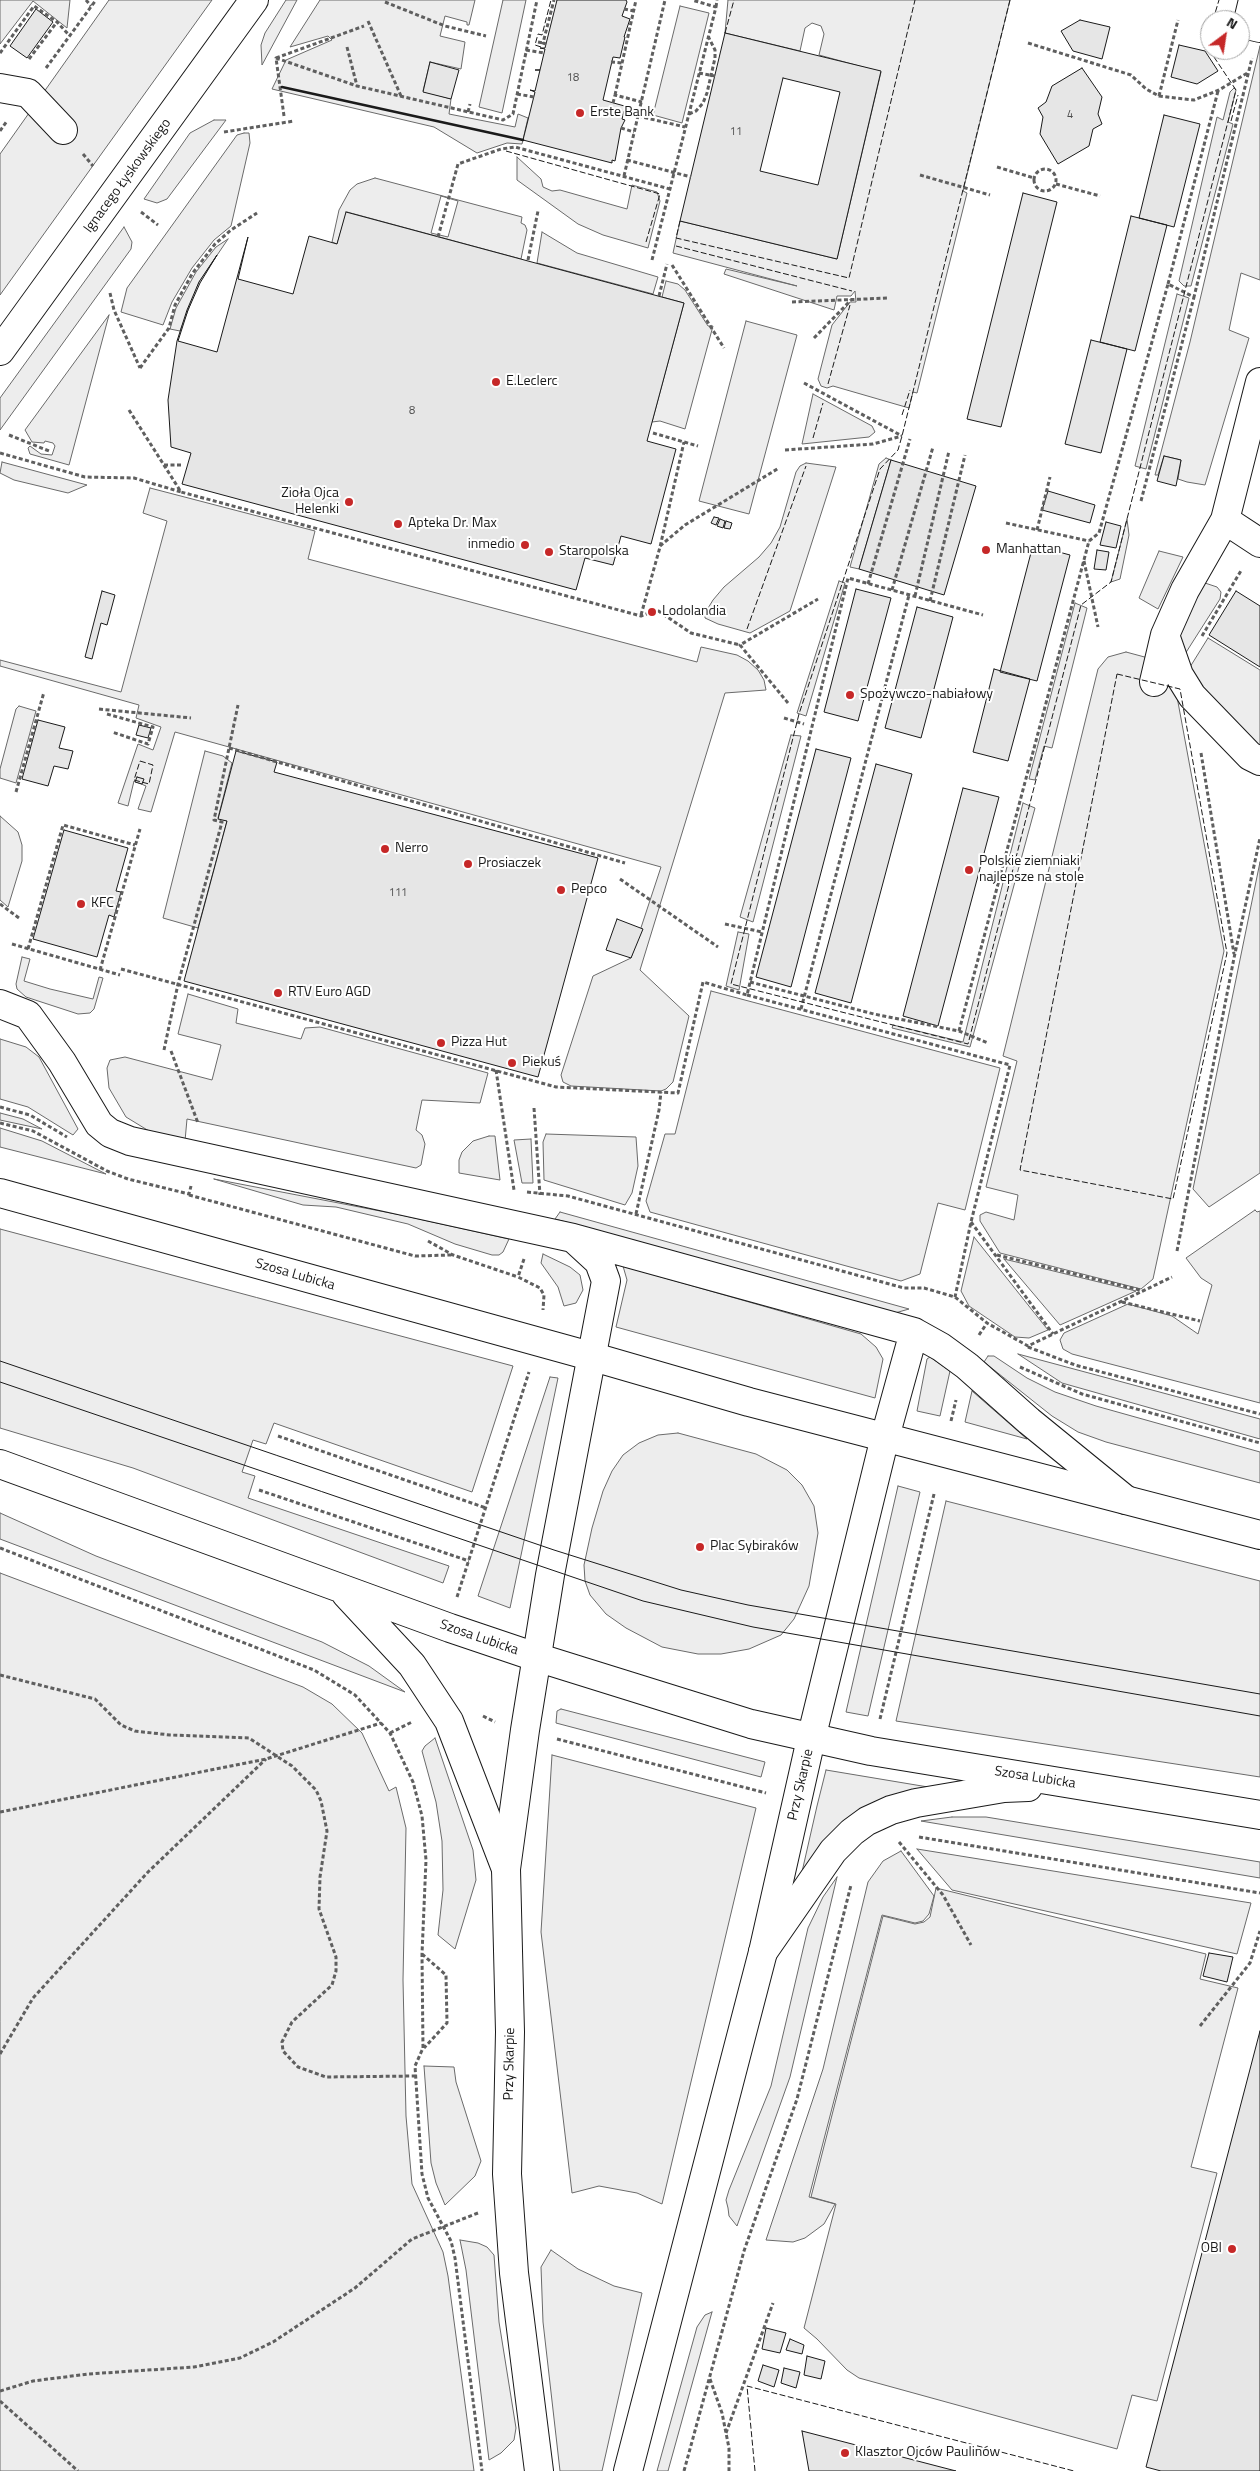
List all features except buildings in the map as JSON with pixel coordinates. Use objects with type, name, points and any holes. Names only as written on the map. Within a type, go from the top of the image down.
[{"type":"street","name":"Ignacego Łyskowskiego","points":[[0,351],[254,0]]},
{"type":"street","points":[[1253,0],[1247,25],[1260,28]]},
{"type":"street","points":[[0,88],[28,93],[63,130]]},
{"type":"street","points":[[1260,382],[1225,520],[1185,590],[1165,635],[1166,678],[1192,696],[1250,756],[1260,761]]},
{"type":"street","points":[[1225,520],[1259,542]]},
{"type":"street","points":[[0,1004],[28,1015],[62,1062],[99,1124],[110,1133],[130,1141],[573,1238],[914,1332],[941,1347],[967,1366],[1029,1421],[1126,1500]]},
{"type":"street","name":"Szosa Lubicka","points":[[0,1193],[590,1356]]},
{"type":"street","points":[[573,1238],[599,1262],[606,1281],[590,1356],[536,1657],[751,1724],[811,1739],[885,1437],[914,1332]]},
{"type":"street","points":[[590,1356],[749,1402],[1260,1535]]},
{"type":"street","name":"Szosa Lubicka","points":[[0,1464],[343,1591],[536,1657]]},
{"type":"street","points":[[343,1591],[412,1665],[449,1721],[506,1869]]},
{"type":"street","name":"Przy Skarpie","points":[[536,1657],[506,1869],[510,2032],[507,2174],[514,2273],[539,2471]]},
{"type":"street","name":"Szosa Lubicka","points":[[811,1739],[872,1751],[1260,1815]]},
{"type":"street","name":"Przy Skarpie","points":[[628,2471],[763,1952],[811,1739]]},
{"type":"street","points":[[763,1952],[833,1851],[867,1821],[891,1810],[916,1803],[1004,1788],[1076,1785]]},
{"type":"path","points":[[86,0],[91,6]]},
{"type":"path","points":[[276,58],[357,86],[503,120],[513,114],[537,0]]},
{"type":"path","points":[[538,42],[545,44],[554,0]]},
{"type":"path","points":[[613,103],[636,0]]},
{"type":"path","points":[[624,176],[665,0]]},
{"type":"path","points":[[692,0],[716,7]]},
{"type":"path","points":[[652,260],[717,0]]},
{"type":"path","points":[[385,2],[445,26],[486,36]]},
{"type":"path","points":[[0,54],[34,6],[56,22],[69,36]]},
{"type":"path","points":[[624,8],[634,11]]},
{"type":"path","points":[[1159,96],[1178,20]]},
{"type":"path","points":[[368,21],[401,96]]},
{"type":"path","points":[[27,61],[56,22]]},
{"type":"path","points":[[276,58],[364,26]]},
{"type":"path","points":[[1141,501],[1194,297],[1260,28]]},
{"type":"path","points":[[688,114],[696,111],[703,103],[713,76],[715,50],[708,36]]},
{"type":"path","points":[[1028,43],[1131,75],[1146,89],[1159,96],[1194,100],[1218,90],[1249,72]]},
{"type":"path","points":[[347,47],[357,86]]},
{"type":"path","points":[[526,50],[544,53]]},
{"type":"path","points":[[276,58],[284,116]]},
{"type":"path","points":[[612,62],[622,64]]},
{"type":"path","points":[[699,73],[713,76]]},
{"type":"path","points":[[959,1031],[1088,541],[1098,533],[1168,284],[1218,90]]},
{"type":"path","points":[[517,94],[534,97]]},
{"type":"path","points":[[615,95],[642,102]]},
{"type":"path","points":[[468,112],[470,104]]},
{"type":"path","points":[[638,116],[685,128]]},
{"type":"path","points":[[224,132],[294,121]]},
{"type":"path","points":[[621,128],[634,132]]},
{"type":"path","points":[[438,237],[458,164],[501,149],[515,147],[670,189]]},
{"type":"path","points":[[627,160],[691,177]]},
{"type":"path","points":[[997,168],[1034,178]]},
{"type":"path","points":[[1049,169],[1056,176],[1056,184],[1048,192],[1040,191],[1035,186],[1034,178],[1038,172],[1049,169]]},
{"type":"path","points":[[920,175],[990,195]]},
{"type":"path","points":[[1056,184],[1100,196]]},
{"type":"path","points":[[528,260],[538,211]]},
{"type":"path","points":[[110,293],[114,310],[140,368],[169,328],[175,305],[192,274],[215,244],[231,230],[257,213]]},
{"type":"path","points":[[658,296],[667,264]]},
{"type":"path","points":[[672,265],[724,348]]},
{"type":"path","points":[[1168,284],[1194,297]]},
{"type":"path","points":[[792,302],[889,298]]},
{"type":"path","points":[[814,338],[851,299]]},
{"type":"path","points":[[785,450],[868,445],[902,436],[804,383]]},
{"type":"path","points":[[129,410],[181,492]]},
{"type":"path","points":[[653,433],[698,446]]},
{"type":"path","points":[[9,436],[49,451]]},
{"type":"path","points":[[868,584],[910,439]]},
{"type":"path","points":[[640,616],[660,546],[684,442]]},
{"type":"path","points":[[892,590],[934,447]]},
{"type":"path","points":[[915,596],[949,451]]},
{"type":"path","points":[[0,453],[85,477],[134,478],[640,616],[657,610],[692,633],[740,645],[788,703]]},
{"type":"path","points":[[930,601],[965,455]]},
{"type":"path","points":[[164,465],[181,465]]},
{"type":"path","points":[[660,546],[685,525],[779,468]]},
{"type":"path","points":[[1037,530],[1050,477]]},
{"type":"path","points":[[1006,523],[1088,541]]},
{"type":"path","points":[[1166,678],[1259,542]]},
{"type":"path","points":[[1083,561],[1098,627]]},
{"type":"path","points":[[747,995],[848,578],[983,614]]},
{"type":"path","points":[[801,1009],[910,595]]},
{"type":"path","points":[[740,645],[818,599]]},
{"type":"path","points":[[16,792],[44,692]]},
{"type":"path","points":[[164,1050],[178,984],[222,822],[214,820],[238,706]]},
{"type":"path","points":[[100,709],[191,718]]},
{"type":"path","points":[[107,714],[153,727],[148,744],[112,732]]},
{"type":"path","points":[[784,718],[804,724]]},
{"type":"path","points":[[1200,744],[1234,958]]},
{"type":"path","points":[[229,748],[625,863]]},
{"type":"path","points":[[28,949],[63,825],[135,844]]},
{"type":"path","points":[[100,970],[140,829]]},
{"type":"path","points":[[1177,1251],[1234,958],[1260,838]]},
{"type":"path","points":[[620,879],[718,947]]},
{"type":"path","points":[[0,904],[19,918]]},
{"type":"path","points":[[725,924],[762,932]]},
{"type":"path","points":[[12,944],[120,976]]},
{"type":"path","points":[[121,969],[556,1086],[678,1093],[703,982],[1010,1065],[971,1222],[955,1297]]},
{"type":"path","points":[[750,982],[803,997],[959,1031],[988,1043]]},
{"type":"path","points":[[171,1051],[198,1125]]},
{"type":"path","points":[[496,1070],[514,1190]]},
{"type":"path","points":[[636,1214],[659,1110],[661,1092]]},
{"type":"path","points":[[534,1108],[540,1194]]},
{"type":"path","points":[[189,1194],[415,1256],[453,1255],[534,1284],[540,1288],[545,1302],[543,1312]]},
{"type":"path","points":[[971,1222],[1053,1334]]},
{"type":"path","points":[[518,1278],[526,1253]]},
{"type":"path","points":[[997,1255],[1144,1291]]},
{"type":"path","points":[[1028,1346],[1172,1277]]},
{"type":"path","points":[[1122,1302],[1200,1321]]},
{"type":"path","points":[[979,1334],[987,1323],[1028,1346],[1075,1365],[1260,1414]]},
{"type":"path","points":[[1015,1364],[1027,1372],[1082,1394],[1260,1443]]},
{"type":"path","points":[[458,1593],[531,1367]]},
{"type":"path","points":[[278,1436],[486,1508]]},
{"type":"path","points":[[259,1490],[468,1560]]},
{"type":"path","points":[[879,1723],[934,1494]]},
{"type":"path","points":[[0,1548],[314,1670],[355,1695],[381,1723],[390,1734],[413,1782],[422,1816],[426,1895],[422,1954],[423,2048]]},
{"type":"path","points":[[0,1675],[95,1699],[121,1725],[135,1731],[170,1735],[249,1738],[292,1766],[316,1790],[321,1800],[327,1831],[320,1877],[319,1909],[336,1957],[336,1964],[332,1985],[290,2026],[282,2042],[283,2051],[298,2067],[326,2077],[416,2076]]},
{"type":"path","points":[[0,1812],[266,1759],[381,1723]]},
{"type":"path","points":[[550,1737],[764,1792]]},
{"type":"path","points":[[0,2054],[40,1991],[148,1872],[266,1759]]},
{"type":"path","points":[[894,1837],[943,1895],[971,1945]]},
{"type":"path","points":[[917,1837],[1260,1893]]},
{"type":"path","points":[[684,2471],[744,2251],[797,2099],[852,1879]]},
{"type":"path","points":[[1200,2026],[1250,1963],[1260,1931]]},
{"type":"path","points":[[422,1954],[446,1975],[447,1984],[447,2023],[423,2048],[415,2066],[422,2174],[428,2198],[451,2241],[455,2258],[482,2471]]},
{"type":"path","points":[[0,2391],[33,2381],[105,2373],[194,2368],[240,2358],[273,2342],[355,2288],[412,2239],[509,2202]]},
{"type":"path","points":[[726,2434],[774,2304]]},
{"type":"path","points":[[710,2379],[722,2413],[726,2434],[728,2471]]},
{"type":"path","points":[[0,2401],[78,2471]]},
{"type":"shaded area","points":[[0,0],[70,0],[67,28],[33,1],[0,44]]},
{"type":"shaded area","points":[[109,0],[212,0],[0,295],[0,154]]},
{"type":"shaded area","points":[[286,0],[297,0],[262,65],[261,45],[265,33]]},
{"type":"shaded area","points":[[320,0],[475,0],[469,25],[467,25],[467,22],[445,16],[440,36],[465,42],[461,69],[430,62],[423,91],[451,99],[449,114],[515,127],[518,114],[528,118],[522,144],[507,143],[477,153],[434,127],[272,89],[286,60],[332,40],[328,36],[290,47]]},
{"type":"shaded area","points":[[503,0],[526,0],[502,113],[479,107]]},
{"type":"shaded area","points":[[728,0],[1010,0],[963,191],[967,193],[917,393],[913,392],[909,408],[833,386],[827,388],[821,386],[818,379],[832,325],[850,302],[856,302],[855,291],[851,296],[837,296],[834,310],[724,274],[726,269],[797,286],[673,253],[680,221],[837,259],[881,72],[819,55],[824,34],[821,26],[812,23],[805,28],[800,51],[725,33]]},
{"type":"shaded area","points":[[680,6],[709,13],[682,123],[653,115]]},
{"type":"shaded area","points":[[1260,46],[1260,280],[1241,273],[1229,330],[1249,338],[1205,485],[1178,479],[1181,460],[1164,456],[1158,475],[1155,475],[1190,342]]},
{"type":"shaded area","points":[[1234,88],[1236,90],[1228,122],[1233,124],[1191,286],[1184,286],[1179,281],[1217,117],[1223,120],[1230,92]]},
{"type":"shaded area","points":[[214,120],[226,120],[167,199],[157,203],[144,199],[190,133]]},
{"type":"shaded area","points":[[249,133],[250,143],[231,226],[214,240],[192,268],[172,302],[163,325],[121,312],[127,288],[237,135]]},
{"type":"shaded area","points":[[517,157],[541,179],[543,187],[552,191],[560,190],[627,209],[632,185],[657,192],[660,201],[648,248],[603,235],[578,224],[517,180]]},
{"type":"shaded area","points":[[375,178],[522,217],[521,223],[525,225],[527,230],[521,259],[347,212],[337,244],[332,242],[339,210],[350,190],[357,184]],"holes":[[[441,196],[458,201],[448,237],[431,233]]]},
{"type":"shaded area","points":[[124,227],[132,242],[131,249],[0,430],[0,398]]},
{"type":"shaded area","points":[[542,232],[577,253],[658,277],[653,294],[537,263]]},
{"type":"shaded area","points":[[228,239],[199,282],[180,331],[170,329],[176,308],[196,272],[216,247]]},
{"type":"shaded area","points":[[666,281],[678,284],[685,290],[708,326],[713,326],[685,429],[660,421],[652,422],[684,303],[662,297]]},
{"type":"shaded area","points":[[1177,294],[1189,298],[1146,469],[1135,466]]},
{"type":"shaded area","points":[[109,315],[69,465],[30,454],[28,448],[30,446],[41,454],[52,455],[55,446],[53,443],[45,441],[44,443],[32,442],[25,430]]},
{"type":"shaded area","points":[[746,321],[797,335],[749,514],[699,501]]},
{"type":"shaded area","points":[[813,394],[872,426],[875,432],[869,437],[802,444]]},
{"type":"shaded area","points":[[886,458],[891,460],[859,569],[850,567],[879,464]]},
{"type":"shaded area","points":[[2,462],[87,485],[68,493],[14,480],[0,473]]},
{"type":"shaded area","points":[[806,463],[836,467],[790,611],[750,633],[718,624],[705,618],[705,613],[724,587],[759,557],[771,543],[780,527],[796,472],[800,466]]},
{"type":"shaded area","points":[[150,488],[315,531],[308,559],[697,662],[701,647],[737,655],[748,661],[758,670],[764,680],[766,690],[725,693],[640,970],[689,1016],[673,1082],[666,1089],[661,1091],[571,1086],[563,1082],[561,1075],[593,976],[631,958],[661,867],[175,732],[151,812],[138,809],[146,786],[134,781],[128,806],[118,803],[138,744],[153,750],[161,727],[136,718],[139,705],[0,666],[0,660],[121,692],[167,521],[143,513]]},
{"type":"shaded area","points":[[1127,519],[1129,535],[1120,579],[1111,582]]},
{"type":"shaded area","points":[[1159,551],[1183,557],[1158,609],[1139,598]]},
{"type":"shaded area","points":[[839,581],[845,583],[806,716],[797,713]]},
{"type":"shaded area","points":[[1205,583],[1217,587],[1221,592],[1220,599],[1185,654],[1171,645],[1193,590]]},
{"type":"shaded area","points":[[1075,603],[1087,608],[1052,748],[1044,746],[1035,780],[1029,779]]},
{"type":"shaded area","points":[[1208,638],[1260,670],[1260,750],[1202,698],[1190,667]]},
{"type":"shaded area","points":[[1126,652],[1152,659],[1154,682],[1175,686],[1224,951],[1153,1279],[1141,1289],[1000,1253],[980,1221],[980,1215],[986,1212],[1014,1220],[1018,1195],[986,1187],[1017,1061],[1003,1056],[1098,669],[1108,657]]},
{"type":"shaded area","points":[[19,706],[36,711],[16,783],[0,778],[0,769],[16,709]]},
{"type":"shaded area","points":[[791,735],[801,736],[753,922],[740,917]]},
{"type":"shaded area","points":[[205,751],[223,756],[232,763],[218,818],[227,821],[198,928],[163,918]]},
{"type":"shaded area","points":[[1023,803],[1035,808],[970,1047],[892,1028],[893,1025],[963,1042]]},
{"type":"shaded area","points":[[0,816],[18,832],[22,845],[22,861],[8,907],[0,900]]},
{"type":"shaded area","points":[[1260,862],[1260,1173],[1209,1207],[1193,1189]]},
{"type":"shaded area","points":[[738,932],[749,934],[739,990],[726,986]]},
{"type":"shaded area","points":[[22,957],[30,959],[24,981],[50,989],[93,999],[99,977],[103,978],[94,1009],[90,1013],[78,1014],[26,997],[17,989],[16,984]]},
{"type":"shaded area","points":[[711,991],[1000,1068],[965,1210],[938,1203],[920,1274],[901,1281],[650,1212],[646,1201],[665,1134],[675,1134]]},
{"type":"shaded area","points":[[188,994],[238,1009],[236,1023],[301,1039],[305,1028],[320,1027],[488,1073],[480,1103],[422,1100],[416,1130],[422,1135],[425,1144],[421,1165],[416,1168],[187,1119],[185,1141],[149,1131],[126,1117],[109,1088],[107,1068],[110,1060],[125,1057],[212,1080],[221,1045],[178,1034]]},
{"type":"shaded area","points":[[0,1039],[26,1047],[39,1057],[78,1129],[73,1135],[28,1107],[0,1099]]},
{"type":"shaded area","points":[[0,1113],[23,1119],[42,1129],[0,1120]]},
{"type":"shaded area","points":[[0,1128],[42,1141],[106,1174],[0,1147]]},
{"type":"shaded area","points":[[546,1134],[636,1137],[638,1166],[632,1193],[625,1205],[544,1180],[543,1142]]},
{"type":"shaded area","points":[[495,1136],[500,1180],[459,1173],[459,1160],[462,1152],[473,1141]]},
{"type":"shaded area","points":[[531,1139],[533,1183],[522,1183],[514,1140]]},
{"type":"shaded area","points":[[214,1179],[401,1215],[509,1239],[503,1252],[499,1255],[492,1255],[455,1244],[408,1224],[336,1207],[303,1205]]},
{"type":"shaded area","points":[[1255,1210],[1257,1212],[1260,1211],[1260,1403],[1072,1354],[1063,1349],[1060,1340],[1064,1333],[1128,1304],[1172,1316],[1198,1334],[1212,1285],[1201,1278],[1186,1258]]},
{"type":"shaded area","points":[[560,1212],[909,1309],[895,1313],[555,1219]]},
{"type":"shaded area","points":[[0,1229],[513,1366],[472,1492],[274,1423],[266,1444],[253,1440],[242,1472],[255,1476],[248,1498],[449,1566],[443,1583],[133,1468],[0,1428]]},
{"type":"shaded area","points":[[974,1237],[1048,1330],[1029,1338],[1015,1337],[969,1306],[961,1291]]},
{"type":"shaded area","points":[[543,1254],[570,1267],[580,1275],[583,1290],[576,1303],[564,1306],[558,1287],[541,1263]]},
{"type":"shaded area","points":[[1004,1259],[1136,1291],[1060,1325]]},
{"type":"shaded area","points":[[623,1266],[861,1334],[876,1347],[883,1359],[875,1398],[616,1327],[627,1280]]},
{"type":"shaded area","points":[[1018,1354],[1260,1419],[1260,1439],[1062,1383]]},
{"type":"shaded area","points":[[988,1356],[994,1356],[1027,1378],[1055,1392],[1096,1406],[1260,1452],[1260,1483],[1106,1442],[1078,1432],[1052,1416],[984,1362]]},
{"type":"shaded area","points":[[930,1357],[950,1371],[940,1416],[917,1411],[927,1359]]},
{"type":"shaded area","points":[[550,1377],[558,1378],[510,1608],[478,1596]]},
{"type":"shaded area","points":[[972,1391],[1027,1439],[965,1422]]},
{"type":"shaded area","points":[[678,1433],[756,1454],[787,1470],[802,1485],[814,1506],[818,1533],[809,1586],[794,1619],[781,1635],[749,1649],[721,1654],[698,1654],[662,1647],[626,1628],[606,1614],[590,1595],[585,1581],[584,1565],[592,1528],[603,1491],[612,1471],[623,1455],[639,1443],[658,1435]]},
{"type":"shaded area","points":[[898,1486],[920,1492],[868,1716],[846,1712]]},
{"type":"shaded area","points":[[946,1501],[1260,1581],[1260,1777],[896,1721]]},
{"type":"shaded area","points":[[0,1513],[96,1556],[322,1642],[369,1666],[405,1692],[0,1539]]},
{"type":"shaded area","points":[[0,1573],[303,1687],[332,1704],[362,1733],[389,1791],[396,1787],[406,1828],[403,1980],[406,2116],[412,2184],[443,2252],[448,2276],[474,2471],[0,2471]]},
{"type":"shaded area","points":[[561,1709],[765,1762],[761,1777],[556,1723],[557,1711]]},
{"type":"shaded area","points":[[435,1738],[473,1850],[476,1880],[455,1949],[438,1935],[443,1890],[442,1841],[436,1802],[422,1751]]},
{"type":"shaded area","points":[[552,1755],[756,1808],[662,2204],[637,2193],[599,2186],[572,2193],[541,1932]]},
{"type":"shaded area","points":[[826,1770],[934,1788],[799,1885],[817,1806]]},
{"type":"shaded area","points":[[952,1817],[986,1817],[1260,1862],[1260,1878],[921,1821]]},
{"type":"shaded area","points":[[917,1849],[1251,1903],[1237,1954],[952,1890]]},
{"type":"shaded area","points":[[901,1851],[934,1896],[929,1914],[923,1921],[915,1923],[882,1915],[809,2197],[835,2204],[824,2224],[805,2238],[793,2242],[766,2240],[823,2069],[868,1882],[883,1861]]},
{"type":"shaded area","points":[[837,1877],[790,2077],[737,2226],[729,2216],[726,2200],[771,2086],[808,1928],[823,1897]]},
{"type":"shaded area","points":[[936,1888],[1206,1954],[1200,1979],[1238,1988],[1191,2167],[1217,2173],[1157,2401],[1132,2395],[1117,2449],[859,2378],[847,2370],[804,2328],[836,2204],[811,2197],[883,1916],[915,1924],[924,1922],[930,1917]]},
{"type":"shaded area","points":[[424,2066],[454,2067],[456,2082],[481,2161],[475,2176],[445,2205],[436,2183],[431,2163]]},
{"type":"shaded area","points":[[460,2240],[478,2243],[487,2247],[494,2255],[499,2322],[516,2428],[514,2440],[501,2453],[489,2460],[466,2270]]},
{"type":"shaded area","points":[[551,2250],[578,2269],[614,2286],[642,2293],[602,2471],[560,2471],[543,2322],[541,2267]]},
{"type":"shaded area","points":[[712,2312],[668,2471],[657,2471],[697,2327],[705,2315]]},
{"type":"tram line","points":[[0,1361],[554,1550],[681,1590],[748,1605],[1260,1694]]},
{"type":"tram line","points":[[0,1382],[643,1601],[753,1627],[1260,1716]]},
{"type":"fence","points":[[541,47],[535,45],[538,34],[542,35],[551,0]]},
{"type":"fence","points":[[725,33],[734,0]]},
{"type":"fence","points":[[680,221],[676,238],[849,278],[915,0]]},
{"type":"fence","points":[[1010,0],[902,436],[898,450],[880,469],[799,714],[731,984],[968,1044],[1081,605],[1111,582],[1236,90],[1216,60]]},
{"type":"fence","points":[[1216,10],[1219,0]]},
{"type":"fence","points":[[1231,121],[1238,95]]},
{"type":"fence","points":[[506,151],[660,194],[646,242]]},
{"type":"fence","points":[[676,246],[852,291]]},
{"type":"fence","points":[[828,384],[850,305]]},
{"type":"fence","points":[[902,415],[910,390]]},
{"type":"fence","points":[[813,438],[823,403]]},
{"type":"fence","points":[[747,629],[806,466]]},
{"type":"fence","points":[[1117,674],[1180,689],[1227,953],[1173,1199],[1020,1170],[1117,674]]},
{"type":"fence","points":[[140,761],[153,765],[149,784],[134,780],[140,761]]},
{"type":"fence","points":[[755,2471],[747,2386],[1074,2471]]},
{"type":"wall","points":[[282,87],[523,140]]},
{"type":"place","name":"Erste Bank","points":[[580,113]]},
{"type":"place","name":"E.Leclerc","points":[[496,382]]},
{"type":"place","name":"Zioła Ojca Helenki","points":[[349,502]]},
{"type":"place","name":"Apteka Dr. Max","points":[[398,524]]},
{"type":"place","name":"inmedio","points":[[525,545]]},
{"type":"place","name":"Manhattan","points":[[986,550]]},
{"type":"place","name":"Staropolska","points":[[549,552]]},
{"type":"place","name":"Lodolandia","points":[[652,612]]},
{"type":"place","name":"Spożywczo-nabiałowy","points":[[850,695]]},
{"type":"place","name":"Nerro","points":[[385,849]]},
{"type":"place","name":"Prosiaczek","points":[[468,864]]},
{"type":"place","name":"Polskie ziemniaki najlepsze na stole","points":[[969,870]]},
{"type":"place","name":"Pepco","points":[[561,890]]},
{"type":"place","name":"KFC","points":[[81,904]]},
{"type":"place","name":"RTV Euro AGD","points":[[278,993]]},
{"type":"place","name":"Pizza Hut","points":[[441,1043]]},
{"type":"place","name":"Piekuś","points":[[512,1063]]},
{"type":"place","name":"Plac Sybiraków","points":[[700,1547]]},
{"type":"place","name":"OBI","points":[[1232,2249]]},
{"type":"place","name":"Klasztor Ojców Paulinów","points":[[845,2453]]}]
